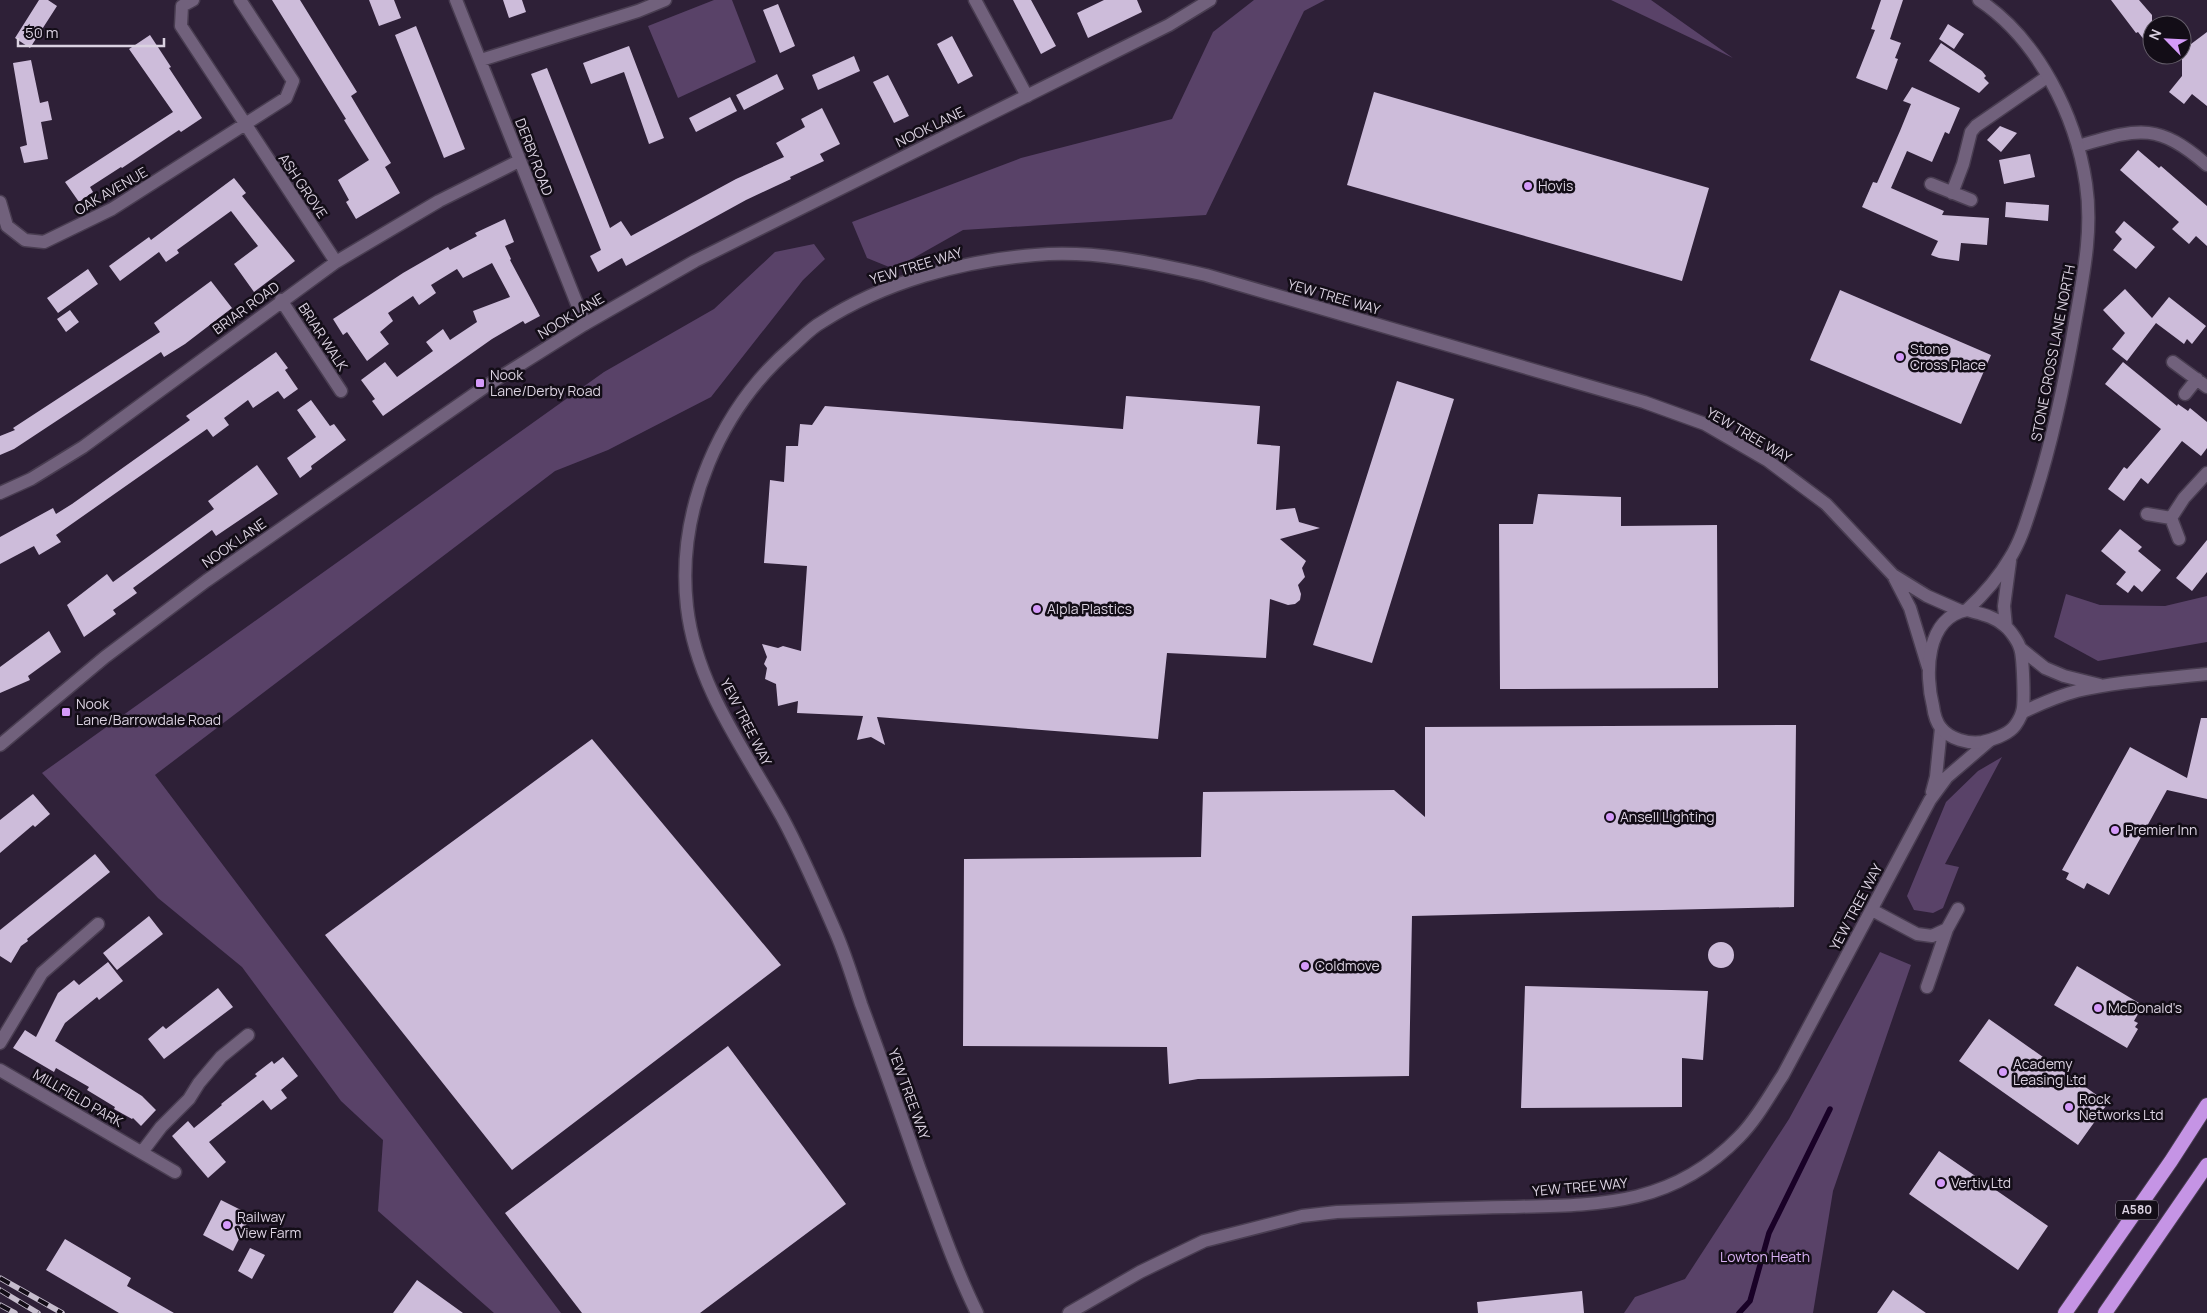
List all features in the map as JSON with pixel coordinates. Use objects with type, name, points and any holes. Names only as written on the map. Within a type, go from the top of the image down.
[{"type":"highway","name":"A580","points":[[2066,1313],[2171,1161],[2207,1105]]},
{"type":"highway","name":"A580","points":[[2105,1313],[2207,1166]]},
{"type":"street","name":"ASH GROVE","points":[[192,0],[182,6],[181,26],[336,262]]},
{"type":"street","points":[[240,0],[293,81],[286,98],[245,126]]},
{"type":"street","name":"DERBY ROAD","points":[[456,0],[585,324]]},
{"type":"street","points":[[481,60],[636,5],[665,0]]},
{"type":"street","points":[[975,0],[1027,96]]},
{"type":"street","name":"NOOK LANE","points":[[0,745],[105,657],[206,581],[486,386],[585,324],[695,261],[1169,25],[1210,0]]},
{"type":"street","name":"STONE CROSS LANE NORTH","points":[[1979,0],[2008,22],[2021,38],[2047,76],[2064,110],[2078,146],[2086,185],[2088,222],[2085,266],[2067,370],[2050,451],[2025,525],[2011,558],[2004,606],[2006,627]]},
{"type":"street","points":[[1952,192],[1963,164],[1971,132],[1976,126],[2047,76]]},
{"type":"street","name":"OAK AVENUE","points":[[0,202],[7,226],[25,240],[44,242],[112,210],[245,126]]},
{"type":"street","points":[[2078,146],[2127,132],[2150,132],[2168,138],[2187,148],[2207,165]]},
{"type":"street","name":"BRIAR ROAD","points":[[0,493],[31,479],[83,447],[281,300],[336,262],[439,201],[519,161]]},
{"type":"street","points":[[1931,184],[1971,200]]},
{"type":"street","name":"YEW TREE WAY","points":[[977,1313],[949,1251],[838,937],[783,818],[738,744],[714,698],[695,644],[687,606],[687,555],[692,515],[709,458],[732,415],[772,363],[818,324],[878,292],[980,262],[1037,255],[1093,255],[1152,263],[1188,271],[1644,402],[1705,424],[1767,460],[1826,504],[1893,575],[1927,596],[1964,611]]},
{"type":"street","name":"BRIAR WALK","points":[[281,300],[341,391]]},
{"type":"street","points":[[2173,362],[2202,383],[2184,394]]},
{"type":"street","points":[[2179,539],[2172,518],[2184,498],[2207,473]]},
{"type":"street","points":[[2147,514],[2172,518]]},
{"type":"street","name":"STONE CROSS LANE NORTH","points":[[1964,611],[1983,594],[2011,558]]},
{"type":"street","name":"YEW TREE WAY","points":[[1893,575],[1910,608],[1928,667]]},
{"type":"street","points":[[2020,648],[2024,696],[2023,712],[2014,728],[1989,741],[1970,744],[1955,738],[1941,728],[1936,719],[1930,695],[1928,667],[1933,641],[1938,630],[1945,622],[1964,611],[1989,616],[2006,627],[2020,648],[2051,671],[2105,686]]},
{"type":"street","points":[[2023,712],[2054,698],[2105,686],[2207,674]]},
{"type":"street","name":"YEW TREE WAY","points":[[1930,800],[1936,777],[1941,728]]},
{"type":"street","name":"YEW TREE WAY","points":[[1069,1313],[1140,1272],[1204,1241],[1302,1216],[1337,1212],[1576,1206],[1617,1202],[1651,1194],[1687,1177],[1722,1153],[1740,1137],[1757,1115],[1783,1076],[1930,800],[1947,777],[1989,741]]},
{"type":"street","points":[[1928,987],[1947,929],[1958,909]]},
{"type":"street","points":[[1872,910],[1917,934],[1932,936],[1947,929]]},
{"type":"street","points":[[0,1043],[42,973],[98,924]]},
{"type":"street","points":[[142,1152],[161,1127],[189,1099],[199,1082],[222,1057],[248,1035]]},
{"type":"street","name":"MILLFIELD PARK","points":[[0,1070],[175,1172]]},
{"type":"green space","points":[[714,0],[732,0],[756,62],[678,98],[648,26]]},
{"type":"green space","points":[[1254,0],[1325,0],[1304,11],[1206,215],[963,230],[894,269],[867,258],[852,222],[1021,158],[1172,119],[1213,32]]},
{"type":"green space","points":[[1611,0],[1651,0],[1733,58]]},
{"type":"green space","points":[[814,244],[825,259],[803,280],[711,397],[608,450],[555,471],[155,775],[561,1313],[494,1313],[378,1211],[383,1140],[341,1101],[242,967],[158,898],[42,773],[604,372],[714,309],[775,252]]},
{"type":"green space","points":[[2066,594],[2100,605],[2165,606],[2207,596],[2207,642],[2098,661],[2054,637]]},
{"type":"green space","points":[[2002,757],[1945,864],[1959,867],[1943,908],[1933,913],[1914,910],[1907,896],[1946,802],[1978,771]]},
{"type":"green space","name":"Lowton Heath","points":[[1880,952],[1911,965],[1833,1191],[1813,1313],[1624,1313],[1635,1297],[1685,1279],[1789,1119]]},
{"type":"building","points":[[39,0],[48,0],[57,6],[30,48],[15,38]]},
{"type":"building","points":[[272,0],[300,0],[357,92],[351,96],[391,163],[385,167],[400,193],[356,219],[346,202],[349,200],[338,180],[369,160],[344,120],[346,119]]},
{"type":"building","points":[[369,0],[394,0],[401,18],[379,26]]},
{"type":"building","points":[[503,0],[522,0],[526,12],[509,18]]},
{"type":"building","points":[[1013,0],[1031,0],[1056,46],[1041,54]]},
{"type":"building","points":[[1104,0],[1137,0],[1142,12],[1088,38],[1077,13]]},
{"type":"building","points":[[1881,0],[1903,0],[1890,39],[1901,43],[1895,58],[1898,59],[1887,90],[1856,78],[1875,30],[1871,29]]},
{"type":"building","points":[[2111,0],[2139,0],[2152,15],[2142,15],[2142,37],[2138,32],[2136,33]]},
{"type":"building","points":[[778,4],[795,46],[780,53],[763,10]]},
{"type":"building","points":[[1948,24],[1964,34],[1954,49],[1939,39]]},
{"type":"building","points":[[416,26],[465,149],[444,158],[395,35]]},
{"type":"building","points":[[2207,32],[2207,106],[2192,94],[2184,104],[2169,92],[2182,76],[2182,65],[2192,65],[2192,43]]},
{"type":"building","points":[[150,35],[202,118],[181,132],[179,130],[90,187],[93,192],[79,202],[65,182],[173,112],[129,49]]},
{"type":"building","points":[[952,36],[973,76],[958,84],[937,44]]},
{"type":"building","points":[[1941,43],[1982,71],[1986,76],[1984,78],[1989,83],[1979,93],[1929,61]]},
{"type":"building","points":[[629,46],[664,138],[649,144],[624,72],[591,84],[583,63]]},
{"type":"building","points":[[854,56],[860,71],[818,90],[812,75]]},
{"type":"building","points":[[31,60],[40,103],[48,101],[52,120],[41,122],[48,159],[24,163],[20,147],[27,145],[13,63]]},
{"type":"building","points":[[547,68],[610,228],[621,221],[631,236],[736,179],[784,157],[776,143],[805,127],[801,119],[822,108],[840,144],[820,154],[824,161],[790,177],[791,179],[746,200],[626,266],[622,258],[598,272],[590,256],[601,250],[531,74]]},
{"type":"building","points":[[777,74],[784,89],[744,110],[736,95]]},
{"type":"building","points":[[888,75],[909,116],[894,123],[873,82]]},
{"type":"building","points":[[1912,87],[1960,108],[1949,134],[1945,132],[1932,162],[1907,151],[1891,188],[1944,211],[1942,215],[1989,218],[1987,245],[1961,243],[1959,261],[1931,255],[1938,241],[1862,207],[1873,182],[1877,183],[1900,131],[1911,104],[1903,101]]},
{"type":"building","name":"Hovis","points":[[1374,92],[1709,188],[1682,281],[1347,185]]},
{"type":"building","points":[[730,97],[737,111],[696,132],[689,118]]},
{"type":"building","points":[[2000,126],[2017,133],[2001,152],[1987,140]]},
{"type":"building","points":[[2138,150],[2159,168],[2161,166],[2207,206],[2207,246],[2196,236],[2189,244],[2172,229],[2179,222],[2120,170]]},
{"type":"building","points":[[2030,154],[2035,177],[2004,184],[1999,160]]},
{"type":"building","points":[[234,178],[246,193],[242,196],[295,261],[254,292],[234,264],[258,246],[231,211],[177,250],[179,253],[166,262],[159,252],[120,281],[109,266],[149,237],[151,240]]},
{"type":"building","points":[[2006,202],[2049,205],[2048,221],[2005,217]]},
{"type":"building","points":[[505,219],[514,242],[505,246],[510,260],[540,316],[525,324],[523,321],[492,339],[383,416],[372,401],[375,399],[361,380],[385,362],[397,377],[433,351],[426,342],[443,329],[450,340],[477,322],[473,311],[510,297],[507,291],[492,263],[463,278],[457,269],[431,285],[436,293],[419,305],[413,296],[388,313],[393,321],[380,332],[389,344],[367,361],[347,332],[343,335],[333,319],[403,273],[448,247],[450,250],[477,236],[475,233]]},
{"type":"building","points":[[2124,221],[2155,247],[2136,269],[2113,250],[2122,239],[2115,232]]},
{"type":"building","points":[[88,269],[98,284],[58,313],[47,298]]},
{"type":"building","points":[[211,281],[232,308],[185,344],[164,357],[161,352],[14,449],[0,455],[0,436],[15,430],[13,428],[160,332],[154,323]]},
{"type":"building","points":[[2125,289],[2152,318],[2169,297],[2206,326],[2192,344],[2187,339],[2184,344],[2156,323],[2127,361],[2112,349],[2125,333],[2103,310]]},
{"type":"building","name":"Stone Cross Place","points":[[1840,290],[1991,355],[1961,424],[1810,360]]},
{"type":"building","points":[[70,310],[79,322],[66,332],[57,319]]},
{"type":"building","points":[[276,352],[288,368],[285,370],[298,389],[284,399],[278,391],[253,408],[248,400],[224,418],[229,425],[213,437],[207,429],[56,535],[61,542],[39,555],[34,546],[0,564],[0,537],[53,508],[56,514],[72,504],[190,420],[186,416]]},
{"type":"building","points":[[2123,362],[2177,406],[2178,404],[2188,411],[2190,408],[2207,422],[2207,448],[2201,456],[2182,441],[2148,484],[2141,478],[2124,501],[2108,489],[2124,467],[2127,469],[2161,429],[2105,384]]},
{"type":"building","points":[[1397,381],[1454,399],[1372,663],[1313,645]]},
{"type":"building","name":"Alpla Plastics","points":[[1126,396],[1260,406],[1257,444],[1280,446],[1276,510],[1295,508],[1299,522],[1320,528],[1280,539],[1306,561],[1302,568],[1305,577],[1298,585],[1301,594],[1300,600],[1295,604],[1288,605],[1270,599],[1266,658],[1167,653],[1158,739],[877,717],[885,745],[871,737],[857,740],[863,716],[797,713],[798,701],[778,706],[776,684],[765,679],[767,668],[764,664],[767,657],[762,644],[778,648],[783,646],[801,651],[807,566],[764,563],[770,480],[784,482],[786,446],[798,446],[800,424],[812,425],[825,406],[1123,429]]},
{"type":"building","points":[[311,400],[330,426],[334,424],[346,440],[311,466],[312,469],[300,478],[287,458],[316,437],[297,410]]},
{"type":"building","points":[[257,465],[278,494],[216,536],[212,530],[133,588],[137,593],[113,610],[116,614],[84,637],[67,605],[107,574],[113,582],[214,509],[208,501]]},
{"type":"building","points":[[1538,494],[1621,497],[1621,526],[1717,525],[1718,688],[1500,689],[1499,524],[1533,524]]},
{"type":"building","points":[[2120,529],[2142,547],[2138,551],[2161,570],[2142,592],[2134,585],[2128,593],[2116,584],[2126,572],[2101,551]]},
{"type":"building","points":[[2207,540],[2207,572],[2192,591],[2176,578]]},
{"type":"building","points":[[49,631],[61,652],[28,676],[30,680],[0,693],[0,667]]},
{"type":"building","name":"Premier Inn","points":[[2201,718],[2207,718],[2207,799],[2167,790],[2109,895],[2087,883],[2084,889],[2066,879],[2069,873],[2062,870],[2130,747],[2187,778]]},
{"type":"building","points":[[1796,725],[1794,907],[1412,916],[1409,1076],[1198,1079],[1169,1084],[1167,1047],[963,1046],[964,859],[1201,857],[1203,792],[1394,790],[1425,817],[1425,727]]},
{"type":"building","points":[[592,739],[781,965],[512,1170],[325,935]]},
{"type":"building","points":[[33,794],[50,814],[35,827],[33,825],[0,853],[0,820]]},
{"type":"building","points":[[95,854],[110,872],[27,939],[28,941],[21,946],[11,963],[0,956],[0,930]]},
{"type":"building","points":[[149,916],[163,934],[117,970],[103,953]]},
{"type":"building","points":[[1721,942],[1730,946],[1734,955],[1730,964],[1721,968],[1712,964],[1708,955],[1712,946]]},
{"type":"building","points":[[108,962],[123,981],[99,1000],[97,997],[65,1023],[55,1041],[142,1096],[156,1110],[141,1126],[133,1118],[114,1109],[115,1107],[87,1090],[89,1087],[56,1068],[54,1072],[13,1048],[25,1030],[36,1037],[58,993],[74,980],[79,985]]},
{"type":"building","name":"McDonald's","points":[[2077,966],[2139,1003],[2134,1012],[2138,1014],[2134,1021],[2138,1023],[2135,1027],[2138,1029],[2127,1048],[2054,1005]]},
{"type":"building","points":[[1525,986],[1708,991],[1703,1060],[1682,1058],[1682,1107],[1521,1108]]},
{"type":"building","points":[[218,988],[233,1007],[164,1059],[148,1039],[163,1026],[166,1029]]},
{"type":"building","points":[[1989,1019],[2108,1103],[2078,1145],[1959,1061]]},
{"type":"building","points":[[728,1046],[846,1204],[700,1313],[582,1313],[505,1213]]},
{"type":"building","points":[[283,1057],[298,1076],[281,1090],[287,1098],[271,1110],[263,1100],[209,1142],[226,1162],[208,1178],[172,1136],[188,1121],[194,1128],[257,1076],[255,1074],[272,1061],[274,1064]]},
{"type":"building","points":[[1939,1151],[2048,1226],[2018,1270],[1909,1194]]},
{"type":"building","name":"Railway View Farm","points":[[221,1200],[251,1215],[233,1251],[203,1235]]},
{"type":"building","points":[[65,1239],[131,1278],[127,1286],[174,1313],[119,1313],[46,1270]]},
{"type":"building","points":[[250,1248],[265,1255],[252,1279],[238,1271]]},
{"type":"building","points":[[417,1280],[463,1313],[393,1313]]},
{"type":"building","points":[[1893,1290],[1926,1313],[1877,1313]]},
{"type":"building","points":[[1582,1291],[1584,1313],[1478,1313],[1477,1302]]},
{"type":"waterway","points":[[1739,1313],[1750,1301],[1769,1233],[1830,1109]]},
{"type":"railway","points":[[0,1278],[62,1313]]},
{"type":"railway","points":[[0,1290],[38,1313]]},
{"type":"railway","points":[[0,1305],[15,1313]]},
{"type":"place","name":"Hovis","points":[[1528,186]]},
{"type":"place","name":"Stone Cross Place","points":[[1900,357]]},
{"type":"place","name":"Nook Lane/Derby Road","points":[[480,383]]},
{"type":"place","name":"Alpla Plastics","points":[[1037,609]]},
{"type":"place","name":"Nook Lane/Barrowdale Road","points":[[66,712]]},
{"type":"place","name":"Ansell Lighting","points":[[1610,817]]},
{"type":"place","name":"Premier Inn","points":[[2115,830]]},
{"type":"place","name":"Coldmove","points":[[1305,966]]},
{"type":"place","name":"McDonald's","points":[[2098,1008]]},
{"type":"place","name":"Academy Leasing Ltd","points":[[2003,1072]]},
{"type":"place","name":"Rock Networks Ltd","points":[[2069,1107]]},
{"type":"place","name":"Vertiv Ltd","points":[[1941,1183]]},
{"type":"place","name":"Railway View Farm","points":[[227,1225]]}]
